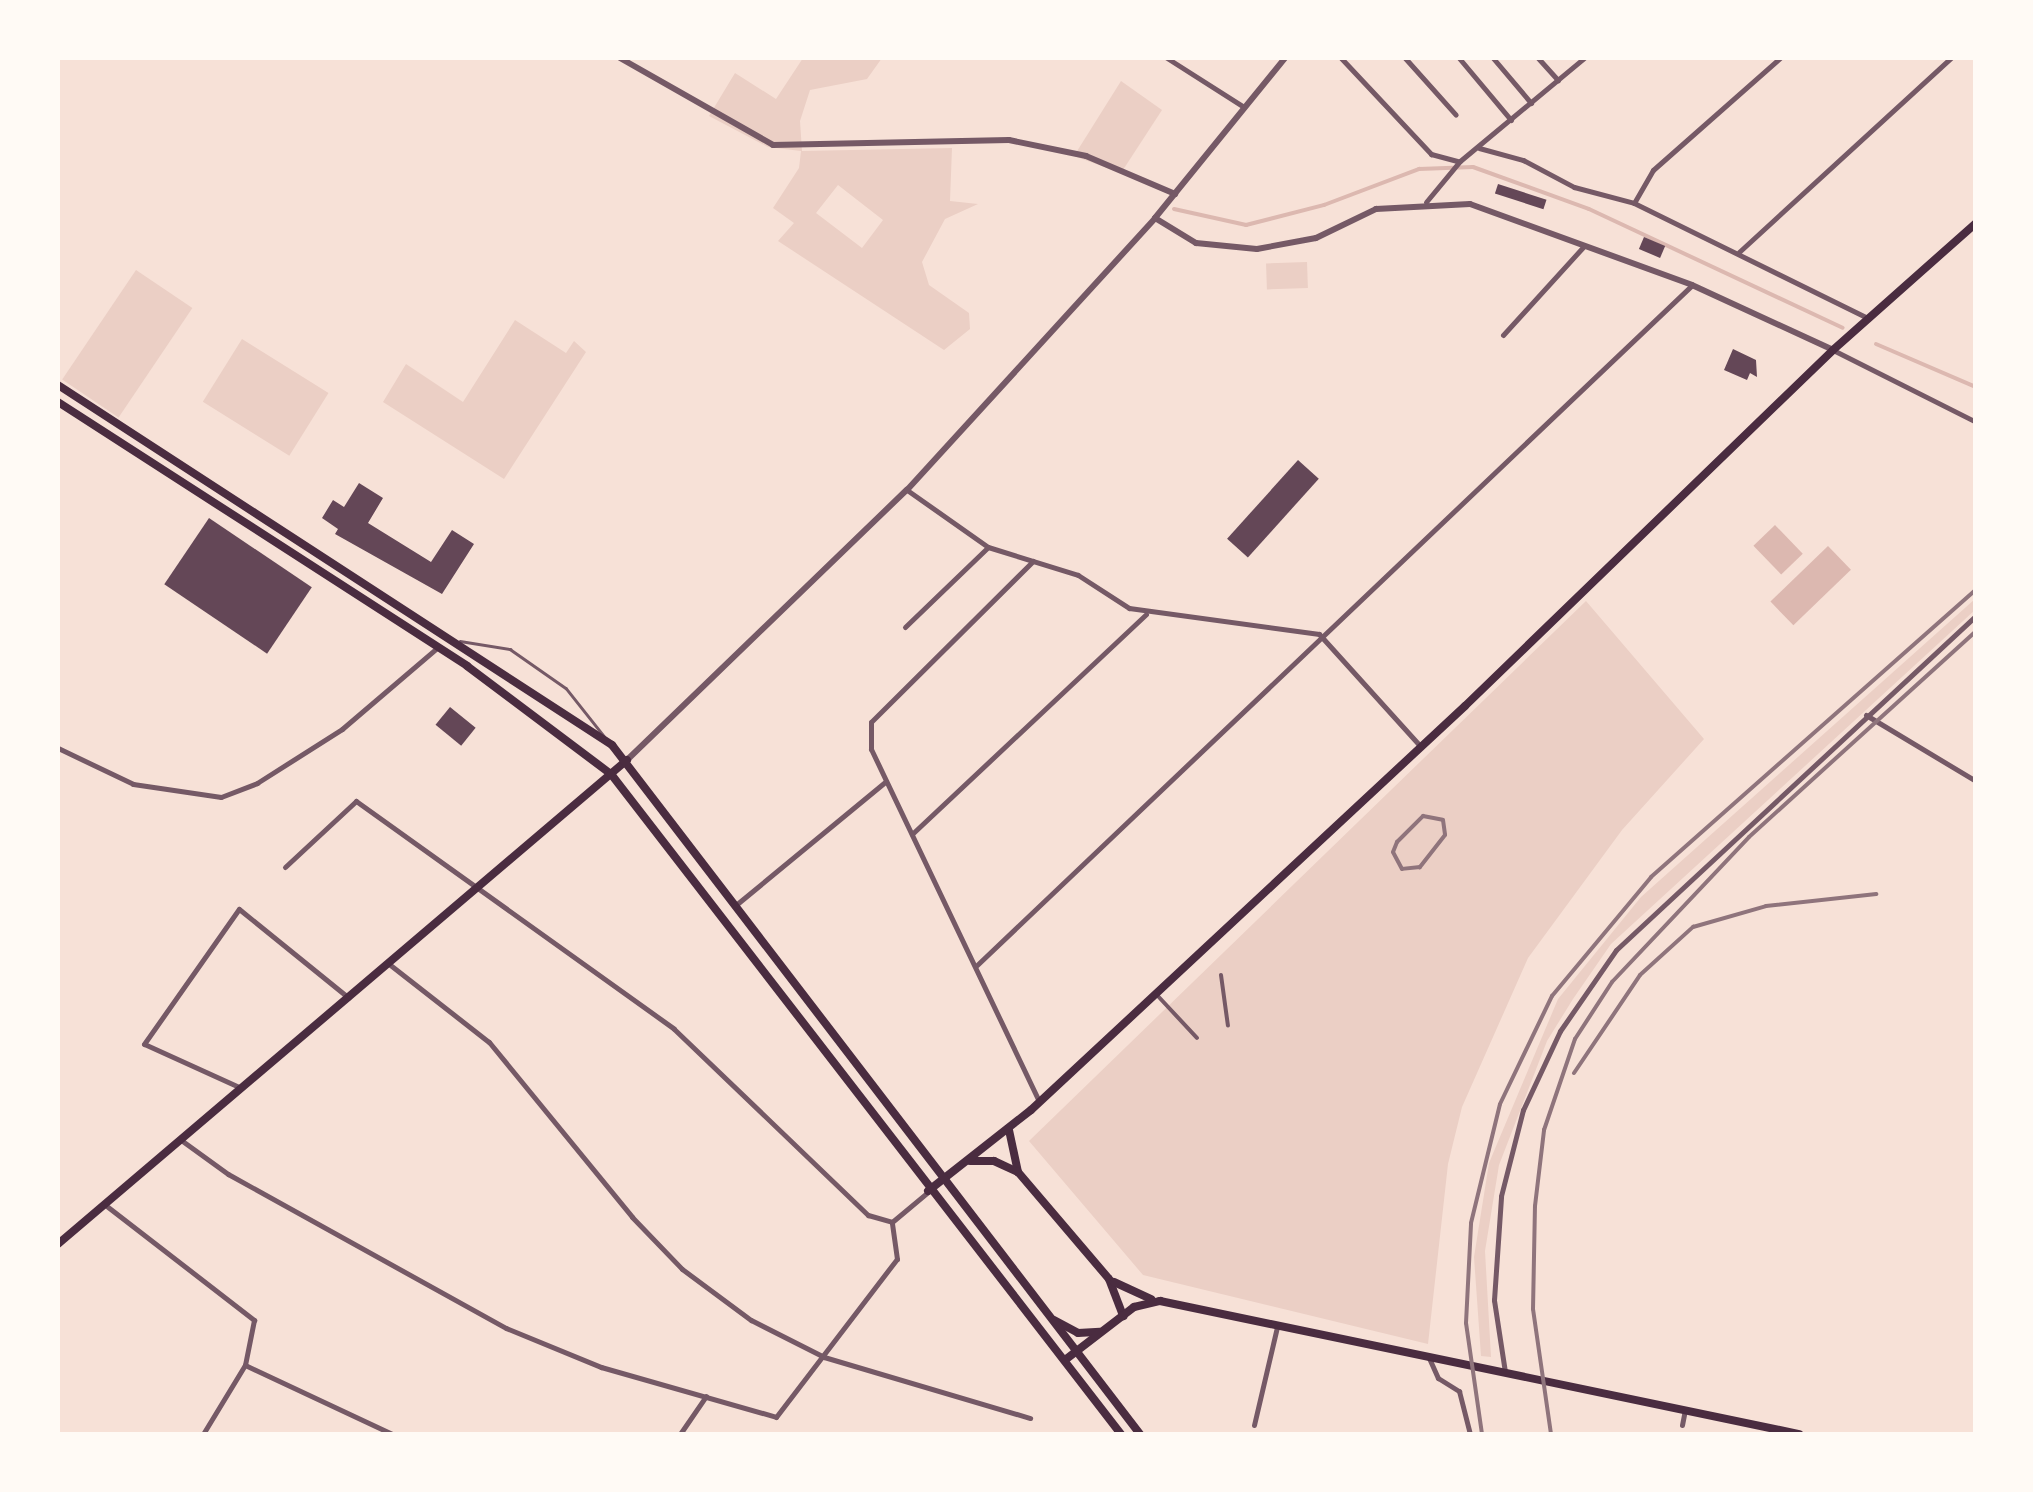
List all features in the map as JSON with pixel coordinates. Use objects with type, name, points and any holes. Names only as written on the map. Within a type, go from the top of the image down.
[{"type":"main road","points":[[928,1191],[1009,1130],[1421,747],[1833,350],[1976,223]]},
{"type":"main road","points":[[58,385],[460,641],[612,745],[948,1178],[1140,1434]]},
{"type":"main road","points":[[58,402],[438,647],[612,774],[928,1191],[1121,1434]]},
{"type":"main road","points":[[58,1244],[240,1087],[483,888],[627,760]]},
{"type":"main road","points":[[1009,1130],[1018,1172]]},
{"type":"main road","points":[[970,1161],[994,1161],[1018,1172],[1109,1279],[1122,1316]]},
{"type":"main road","points":[[1109,1279],[1160,1301],[1798,1434]]},
{"type":"main road","points":[[1065,1360],[1122,1316],[1160,1301]]},
{"type":"main road","points":[[1054,1320],[1078,1333],[1104,1331]]},
{"type":"street","points":[[620,58],[773,145],[1008,140],[1086,156],[1175,194]]},
{"type":"street","points":[[1168,58],[1244,108]]},
{"type":"street","points":[[627,760],[907,490],[1155,218],[1285,58]]},
{"type":"street","points":[[1341,58],[1431,154],[1460,161]]},
{"type":"street","points":[[1405,58],[1456,115]]},
{"type":"street","points":[[1459,58],[1511,120]]},
{"type":"street","points":[[1493,58],[1532,103]]},
{"type":"street","points":[[1538,58],[1558,80]]},
{"type":"street","points":[[1426,202],[1460,161],[1584,58]]},
{"type":"street","points":[[1634,203],[1653,170],[1780,58]]},
{"type":"street","points":[[1739,252],[1950,58]]},
{"type":"street","points":[[1478,148],[1523,160],[1574,187],[1634,203],[1868,318]]},
{"type":"street","points":[[1155,218],[1196,242],[1257,249],[1316,238],[1376,209],[1426,202],[1513,215],[1692,286],[1833,350],[1976,422]]},
{"type":"street","points":[[1503,335],[1586,244]]},
{"type":"street","points":[[977,965],[1319,634],[1692,286]]},
{"type":"street","points":[[907,490],[988,547],[1078,575],[1146,614],[1319,634],[1421,747]]},
{"type":"street","points":[[906,627],[988,547]]},
{"type":"street","points":[[1033,561],[871,722],[871,749],[1039,1102]]},
{"type":"street","points":[[912,834],[1146,614]]},
{"type":"street","points":[[1505,1375],[1508,1355],[1494,1300],[1501,1196],[1524,1110],[1560,1031],[1616,950],[1976,615]]},
{"type":"street","points":[[58,748],[133,784],[221,797],[257,783],[342,729],[438,647]]},
{"type":"street","points":[[1866,715],[1976,781]]},
{"type":"street","points":[[737,904],[886,781]]},
{"type":"street","points":[[285,867],[356,802],[483,888],[674,1030],[868,1215],[892,1222]]},
{"type":"street","points":[[240,1087],[144,1044],[239,909],[349,998]]},
{"type":"street","points":[[389,964],[490,1042],[528,1082],[632,1218],[682,1269],[751,1320],[824,1357],[1030,1418]]},
{"type":"street","points":[[1221,975],[1228,1026]]},
{"type":"street","points":[[1156,994],[1197,1038]]},
{"type":"street","points":[[180,1140],[228,1174],[506,1328],[601,1368],[776,1417],[897,1260],[892,1222]]},
{"type":"street","points":[[892,1222],[928,1191]]},
{"type":"street","points":[[104,1204],[254,1320],[245,1365],[203,1434]]},
{"type":"street","points":[[1254,1425],[1278,1324]]},
{"type":"street","points":[[1429,1358],[1438,1378],[1459,1391],[1470,1434]]},
{"type":"street","points":[[245,1365],[392,1434]]},
{"type":"street","points":[[680,1434],[706,1396]]},
{"type":"street","points":[[1682,1425],[1685,1410]]},
{"type":"lane","points":[[460,641],[510,649],[566,688],[612,745]]},
{"type":"shaded area","points":[[803,58],[882,58],[867,79],[810,90],[800,121],[802,151],[952,148],[950,201],[978,204],[945,219],[922,262],[929,285],[969,313],[970,329],[944,350],[778,241],[794,223],[773,208],[799,168],[801,151],[768,147],[709,116],[735,73],[776,99]],"holes":[[[838,185],[883,220],[862,248],[816,213]]]},
{"type":"shaded area","points":[[1121,81],[1162,110],[1121,173],[1074,156]]},
{"type":"shaded area","points":[[1307,262],[1308,288],[1267,289],[1266,263]]},
{"type":"shaded area","points":[[136,270],[192,308],[119,417],[62,379]]},
{"type":"shaded area","points":[[515,320],[566,353],[574,341],[586,352],[504,479],[383,402],[406,364],[463,402]]},
{"type":"shaded area","points":[[242,339],[329,393],[289,456],[203,402]]},
{"type":"shaded area","points":[[1775,525],[1803,554],[1781,575],[1753,546]]},
{"type":"shaded area","points":[[1828,546],[1851,570],[1793,625],[1770,602]]},
{"type":"shaded area","points":[[1975,599],[1975,610],[1611,944],[1573,999],[1547,1041],[1499,1165],[1485,1251],[1491,1357],[1481,1356],[1474,1257],[1489,1163],[1558,999],[1641,897]]},
{"type":"shaded area","points":[[1586,601],[1704,739],[1622,830],[1528,958],[1462,1107],[1448,1164],[1428,1344],[1143,1275],[1029,1141]]},
{"type":"building","points":[[1498,184],[1547,200],[1543,209],[1495,194]]},
{"type":"building","points":[[1644,237],[1665,246],[1660,258],[1639,249]]},
{"type":"building","points":[[1733,349],[1756,360],[1757,377],[1750,373],[1747,380],[1724,370]]},
{"type":"building","points":[[1298,460],[1319,479],[1248,558],[1227,539]]},
{"type":"building","points":[[359,483],[383,498],[368,523],[431,562],[452,530],[474,544],[442,594],[335,534],[338,529],[322,518],[333,500],[344,507]]},
{"type":"building","points":[[209,518],[312,587],[267,654],[164,584]]},
{"type":"building","points":[[450,707],[476,728],[461,746],[436,725]]},
{"type":"waterway","points":[[1174,209],[1246,225],[1324,205],[1419,169],[1473,167],[1589,209],[1843,328]]},
{"type":"waterway","points":[[1876,344],[1976,387]]},
{"type":"railway","points":[[1482,1434],[1466,1323],[1471,1223],[1500,1104],[1552,996],[1651,877],[1976,589]]},
{"type":"railway","points":[[1551,1434],[1533,1309],[1535,1206],[1544,1130],[1575,1039],[1612,982],[1749,837],[1976,631]]},
{"type":"railway","points":[[1423,816],[1443,820],[1445,835],[1420,867],[1402,869],[1393,852],[1397,842],[1423,816]]},
{"type":"railway","points":[[1574,1073],[1640,975],[1693,927],[1766,906],[1876,894]]}]
